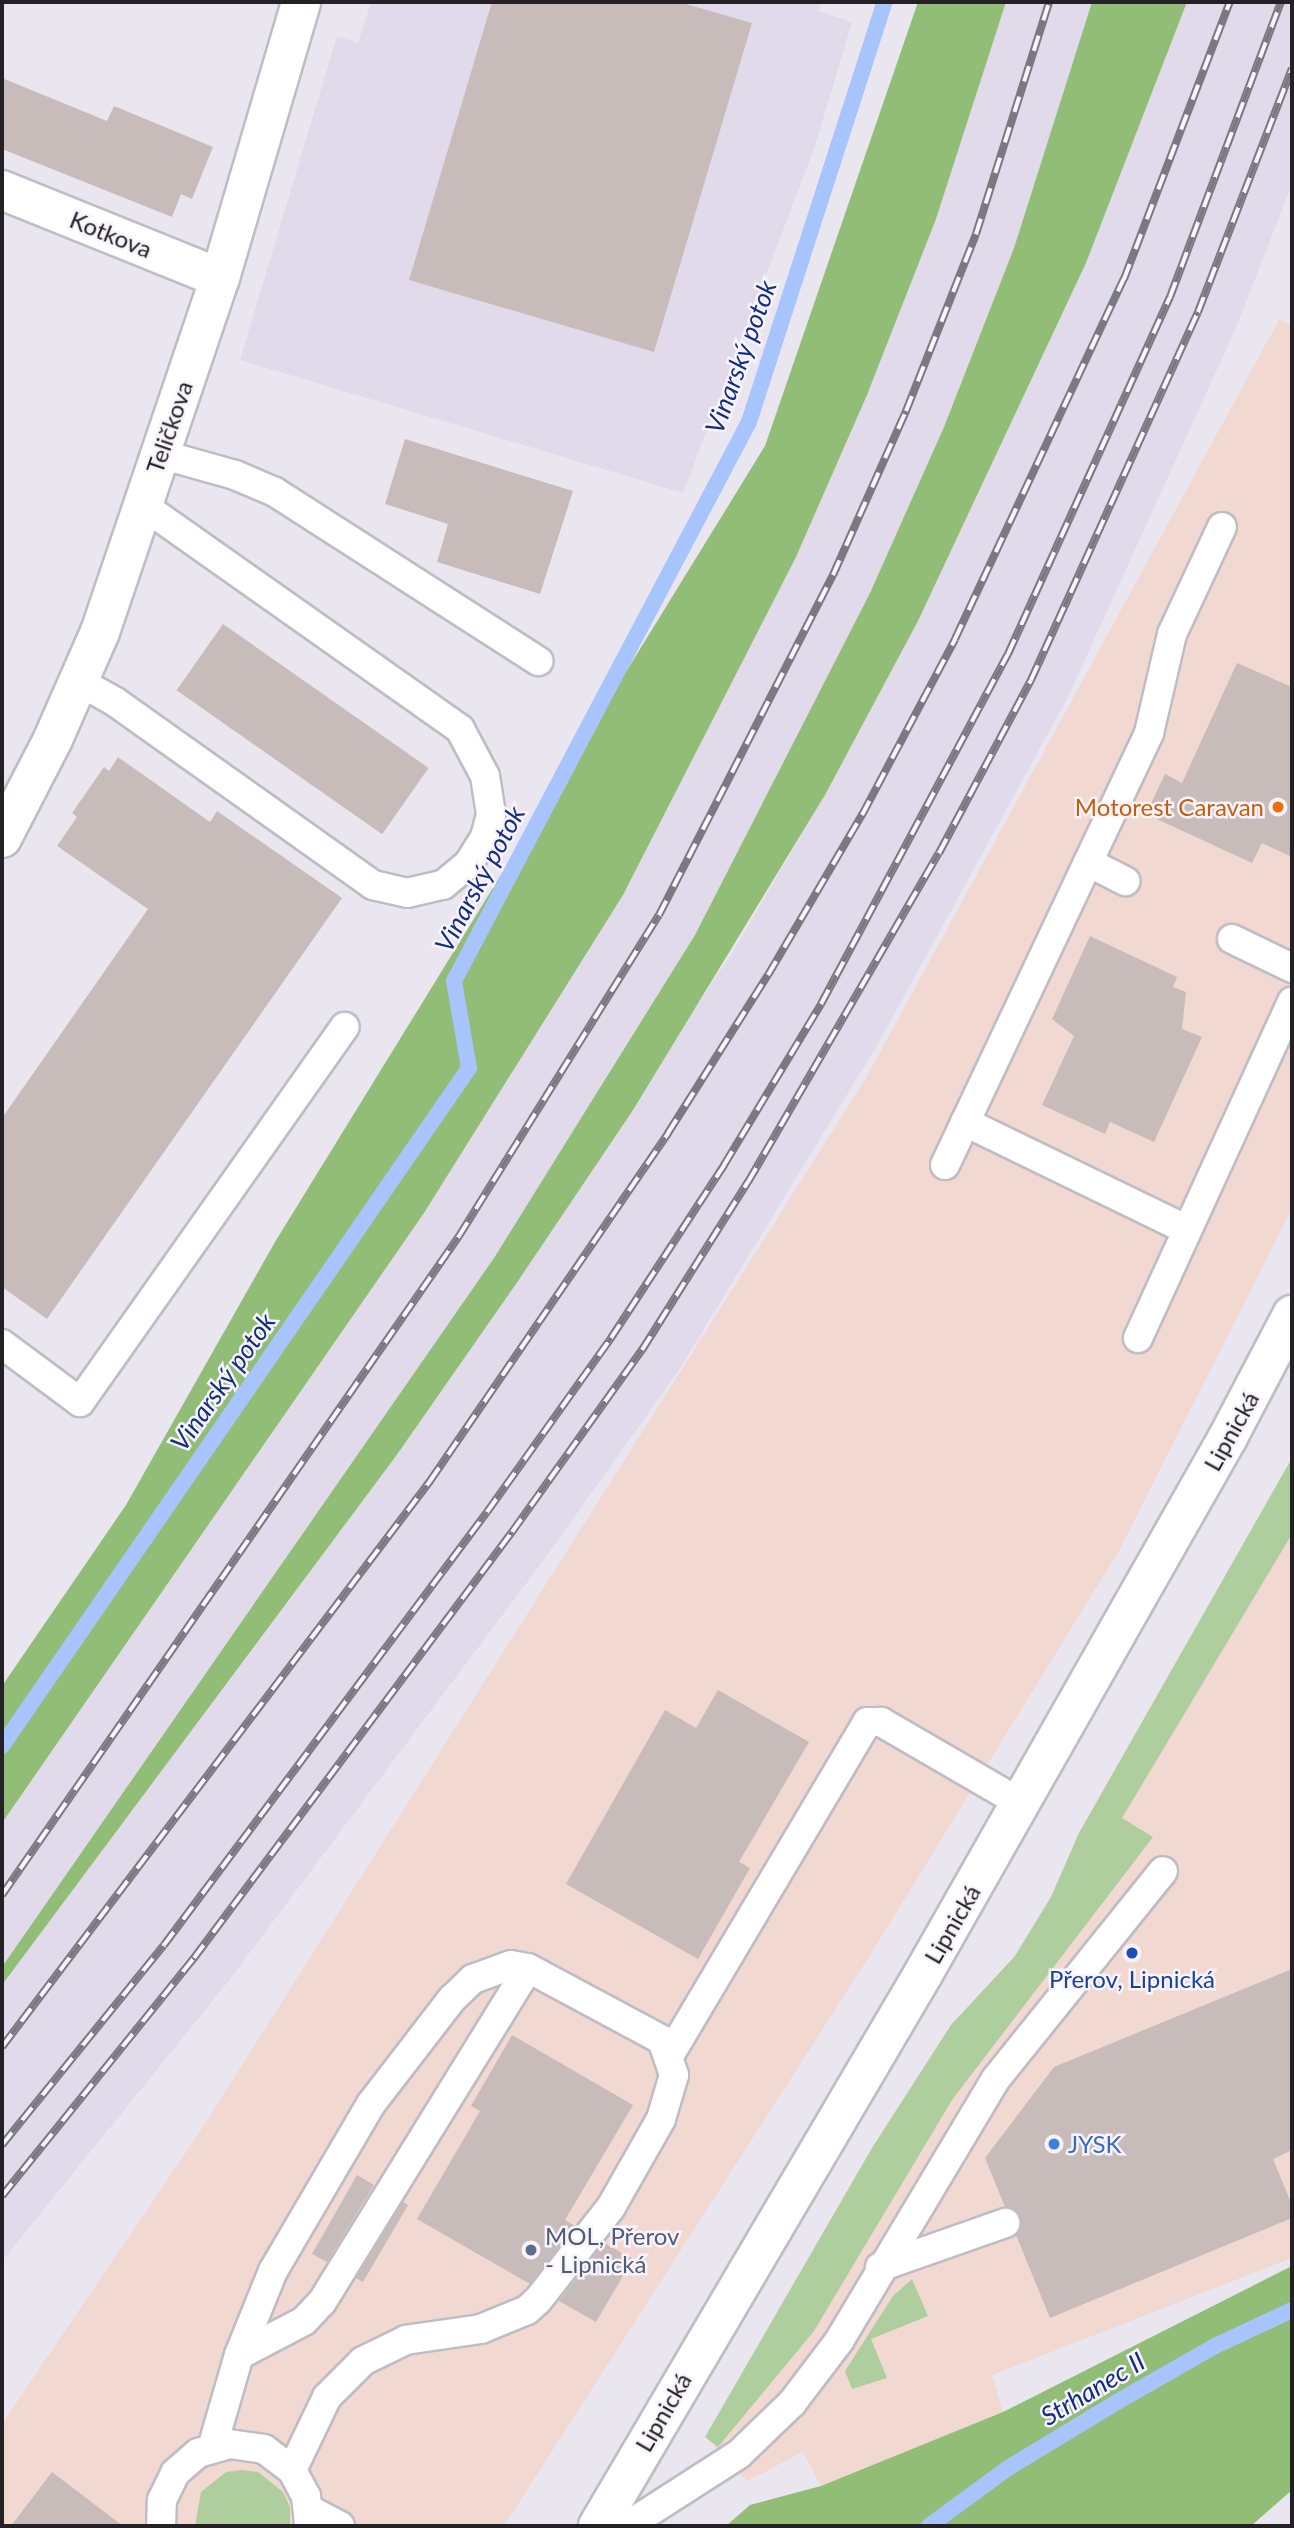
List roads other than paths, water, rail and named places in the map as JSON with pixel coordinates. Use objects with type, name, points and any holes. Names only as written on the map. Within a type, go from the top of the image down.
[{"type":"main road","name":"Teličkova","points":[[2,838],[100,632],[220,278],[301,2]]},
{"type":"main road","name":"Kotkova","points":[[2,190],[220,278]]},
{"type":"main road","name":"Lipnická","points":[[598,2526],[832,2134],[1021,1803],[1292,1315]]},
{"type":"lane","points":[[160,454],[235,475],[275,492],[538,661]]},
{"type":"lane","points":[[78,681],[114,701],[373,885],[407,893],[443,885],[459,874],[485,837],[491,814],[485,776],[460,729],[143,505]]},
{"type":"lane","points":[[946,1165],[1149,733],[1172,634],[1222,527]]},
{"type":"lane","points":[[1088,862],[1125,881]]},
{"type":"lane","points":[[1231,939],[1292,968]]},
{"type":"lane","points":[[1138,1338],[1292,1002]]},
{"type":"lane","points":[[2,1344],[80,1402],[345,1027]]},
{"type":"lane","points":[[965,1122],[1188,1230]]},
{"type":"lane","points":[[669,2056],[867,1722],[881,1722],[1021,1803]]},
{"type":"lane","points":[[627,2526],[739,2454],[817,2373],[995,2080],[1163,1871]]},
{"type":"lane","points":[[212,2448],[239,2355],[273,2271],[371,2104],[452,1999],[473,1979],[511,1965],[528,1968],[662,2040],[674,2075],[661,2119],[611,2207],[538,2301],[527,2311],[481,2329],[406,2340],[363,2361],[327,2397],[292,2470]]},
{"type":"lane","points":[[239,2355],[304,2321],[322,2302],[528,1968]]},
{"type":"lane","points":[[880,2267],[1005,2223]]},
{"type":"lane","points":[[161,2526],[162,2500],[175,2473],[212,2448],[229,2444],[264,2449],[292,2470],[309,2518],[340,2526]]},
{"type":"waterway","name":"Vinarský potok","points":[[2,1746],[469,1068],[454,981],[749,422],[885,2]]},
{"type":"waterway","name":"Strhanec II","points":[[929,2526],[1008,2468],[1122,2399],[1213,2347],[1292,2310]]},
{"type":"railway","points":[[2,1895],[459,1236],[659,915],[833,575],[906,411],[976,234],[1049,2]]},
{"type":"railway","points":[[2,2047],[430,1481],[668,1133],[768,975],[862,815],[955,639],[1124,279],[1230,2]]},
{"type":"railway","points":[[2,2145],[164,1945],[487,1512],[611,1338],[724,1165],[821,1004],[1008,654],[1170,297],[1281,2]]},
{"type":"railway","points":[[2,2196],[194,1958],[512,1532],[642,1350],[748,1182],[939,853],[1031,680],[1198,312],[1292,68]]},
{"type":"place","name":"Motorest Caravan","points":[[1278,807]]},
{"type":"place","name":"Přerov, Lipnická","points":[[1132,1953]]},
{"type":"place","name":"JYSK","points":[[1054,2144]]},
{"type":"place","name":"MOL, Přerov - Lipnická","points":[[531,2250]]}]
